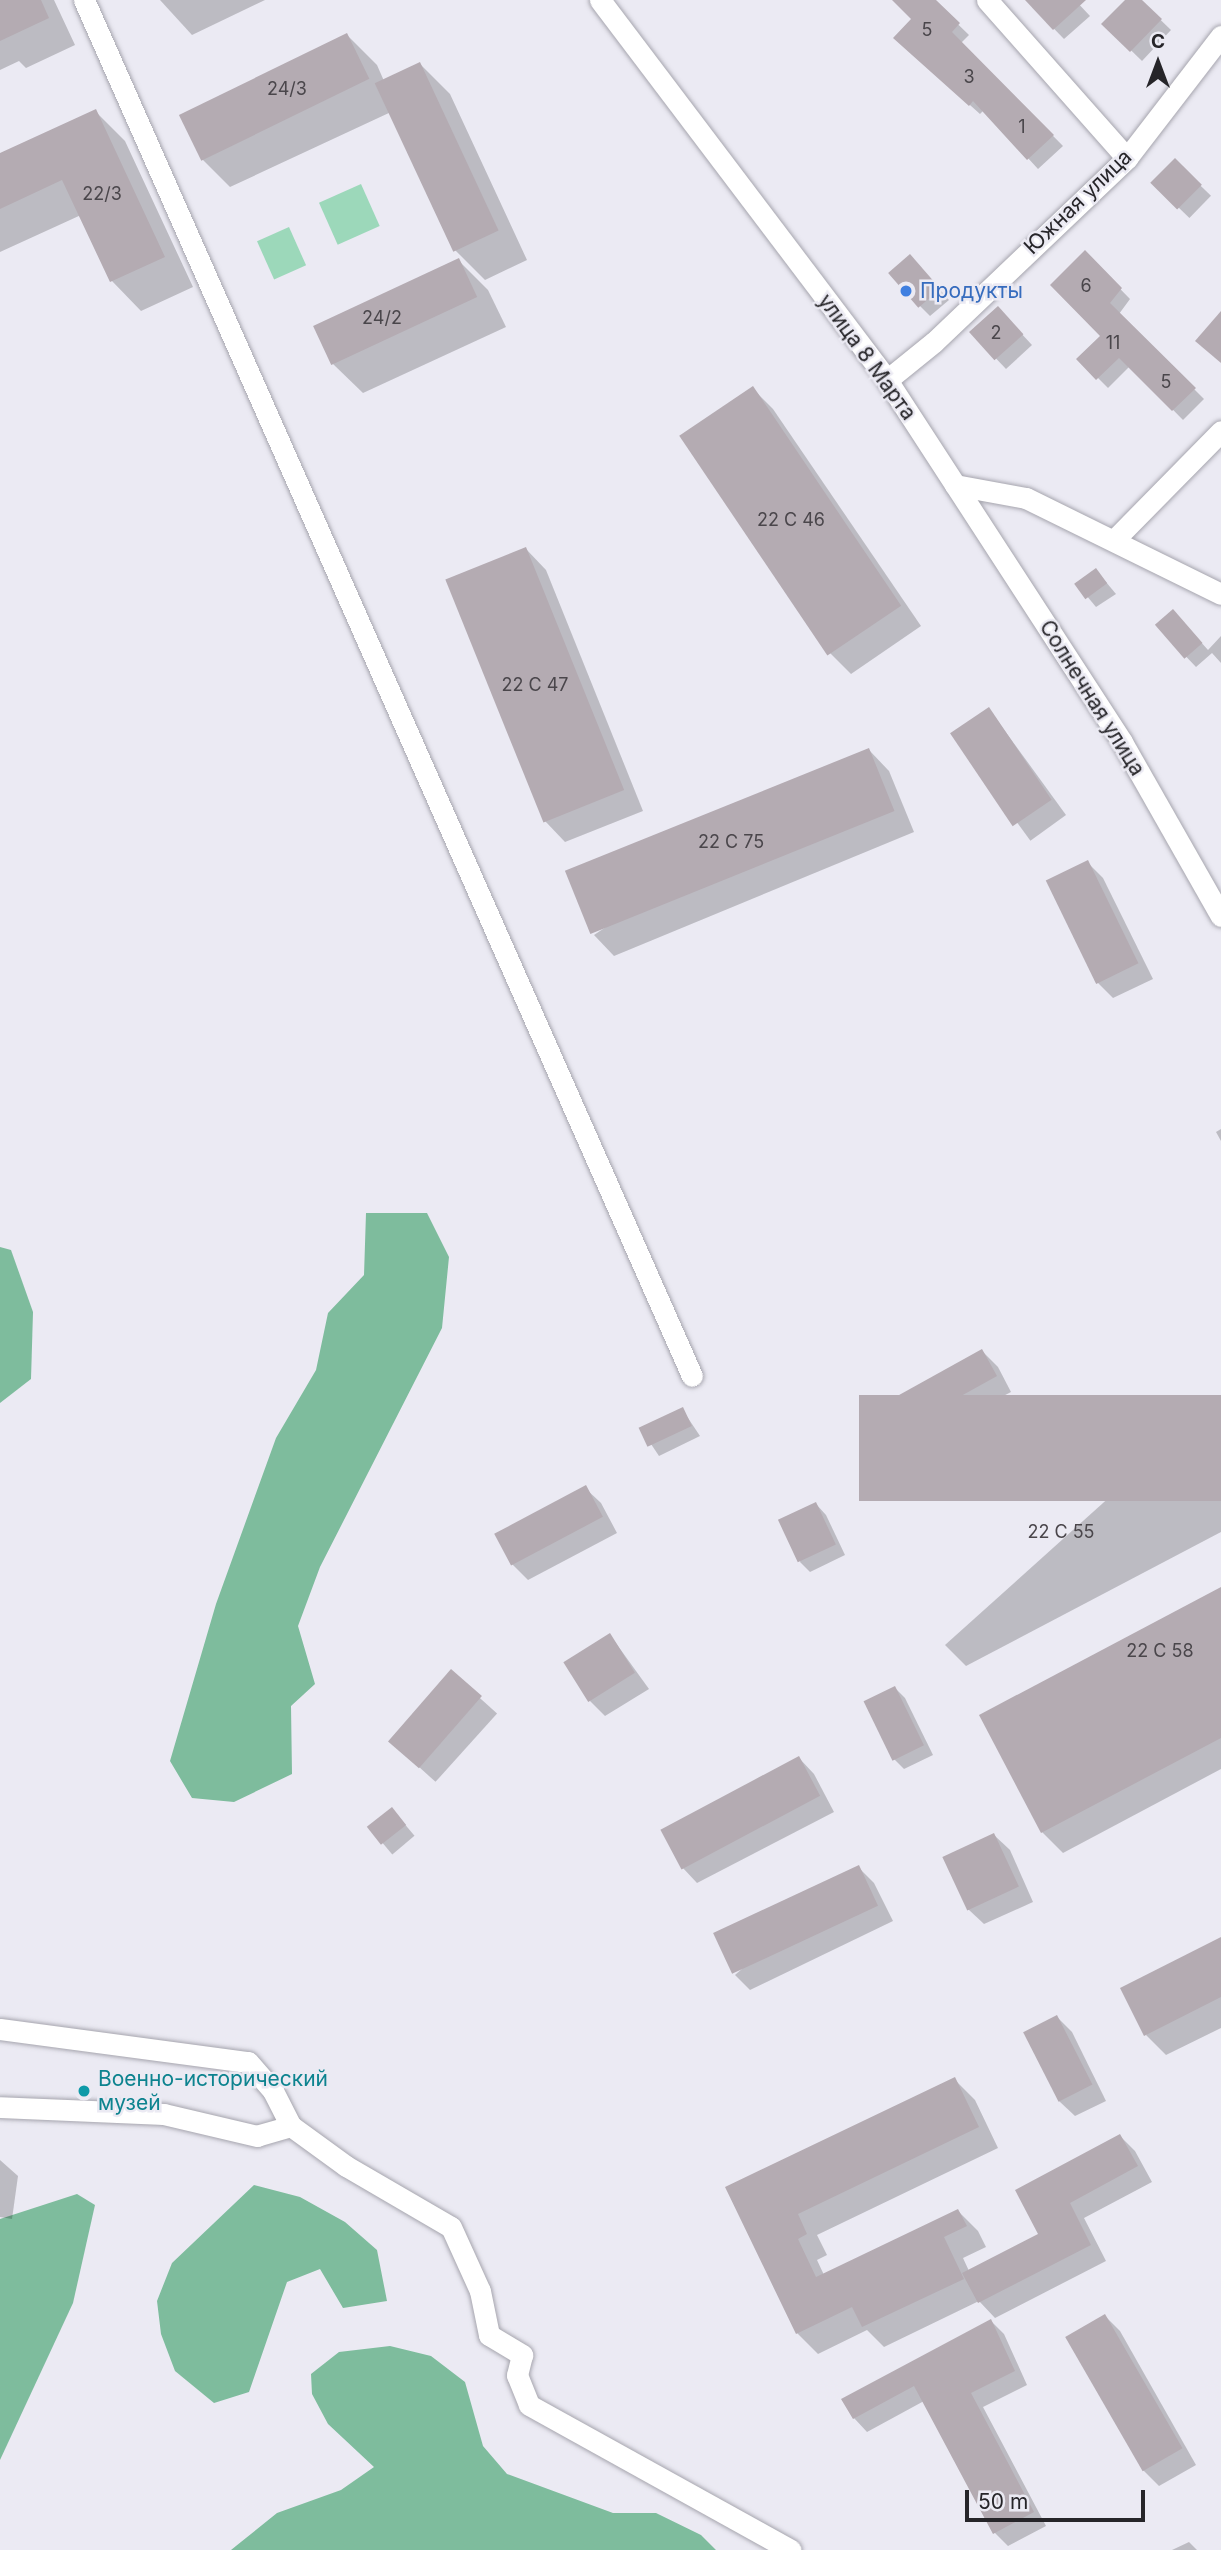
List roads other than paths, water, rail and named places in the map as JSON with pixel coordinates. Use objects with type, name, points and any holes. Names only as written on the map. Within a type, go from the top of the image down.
[{"type":"street","points":[[84,0],[692,1376]]},
{"type":"street","name":"улица 8 Марта","points":[[600,0],[887,380],[955,485]]},
{"type":"street","points":[[986,0],[1126,158]]},
{"type":"street","name":"Южная улица","points":[[887,380],[934,342],[1126,158],[1221,36]]},
{"type":"street","points":[[1115,538],[1221,431]]},
{"type":"street","points":[[955,485],[1026,498],[1115,538],[1221,594]]},
{"type":"street","name":"Солнечная улица","points":[[955,485],[1122,742],[1221,916]]},
{"type":"street","points":[[0,2029],[248,2062],[273,2091],[291,2126],[346,2166],[451,2228],[480,2291],[489,2335],[522,2355],[517,2375],[529,2405],[791,2550]]},
{"type":"street","points":[[0,2107],[164,2114],[257,2136],[291,2126]]},
{"type":"place","name":"Продукты","points":[[906,291]]},
{"type":"place","name":"Военно-исторический музей","points":[[84,2091]]}]
